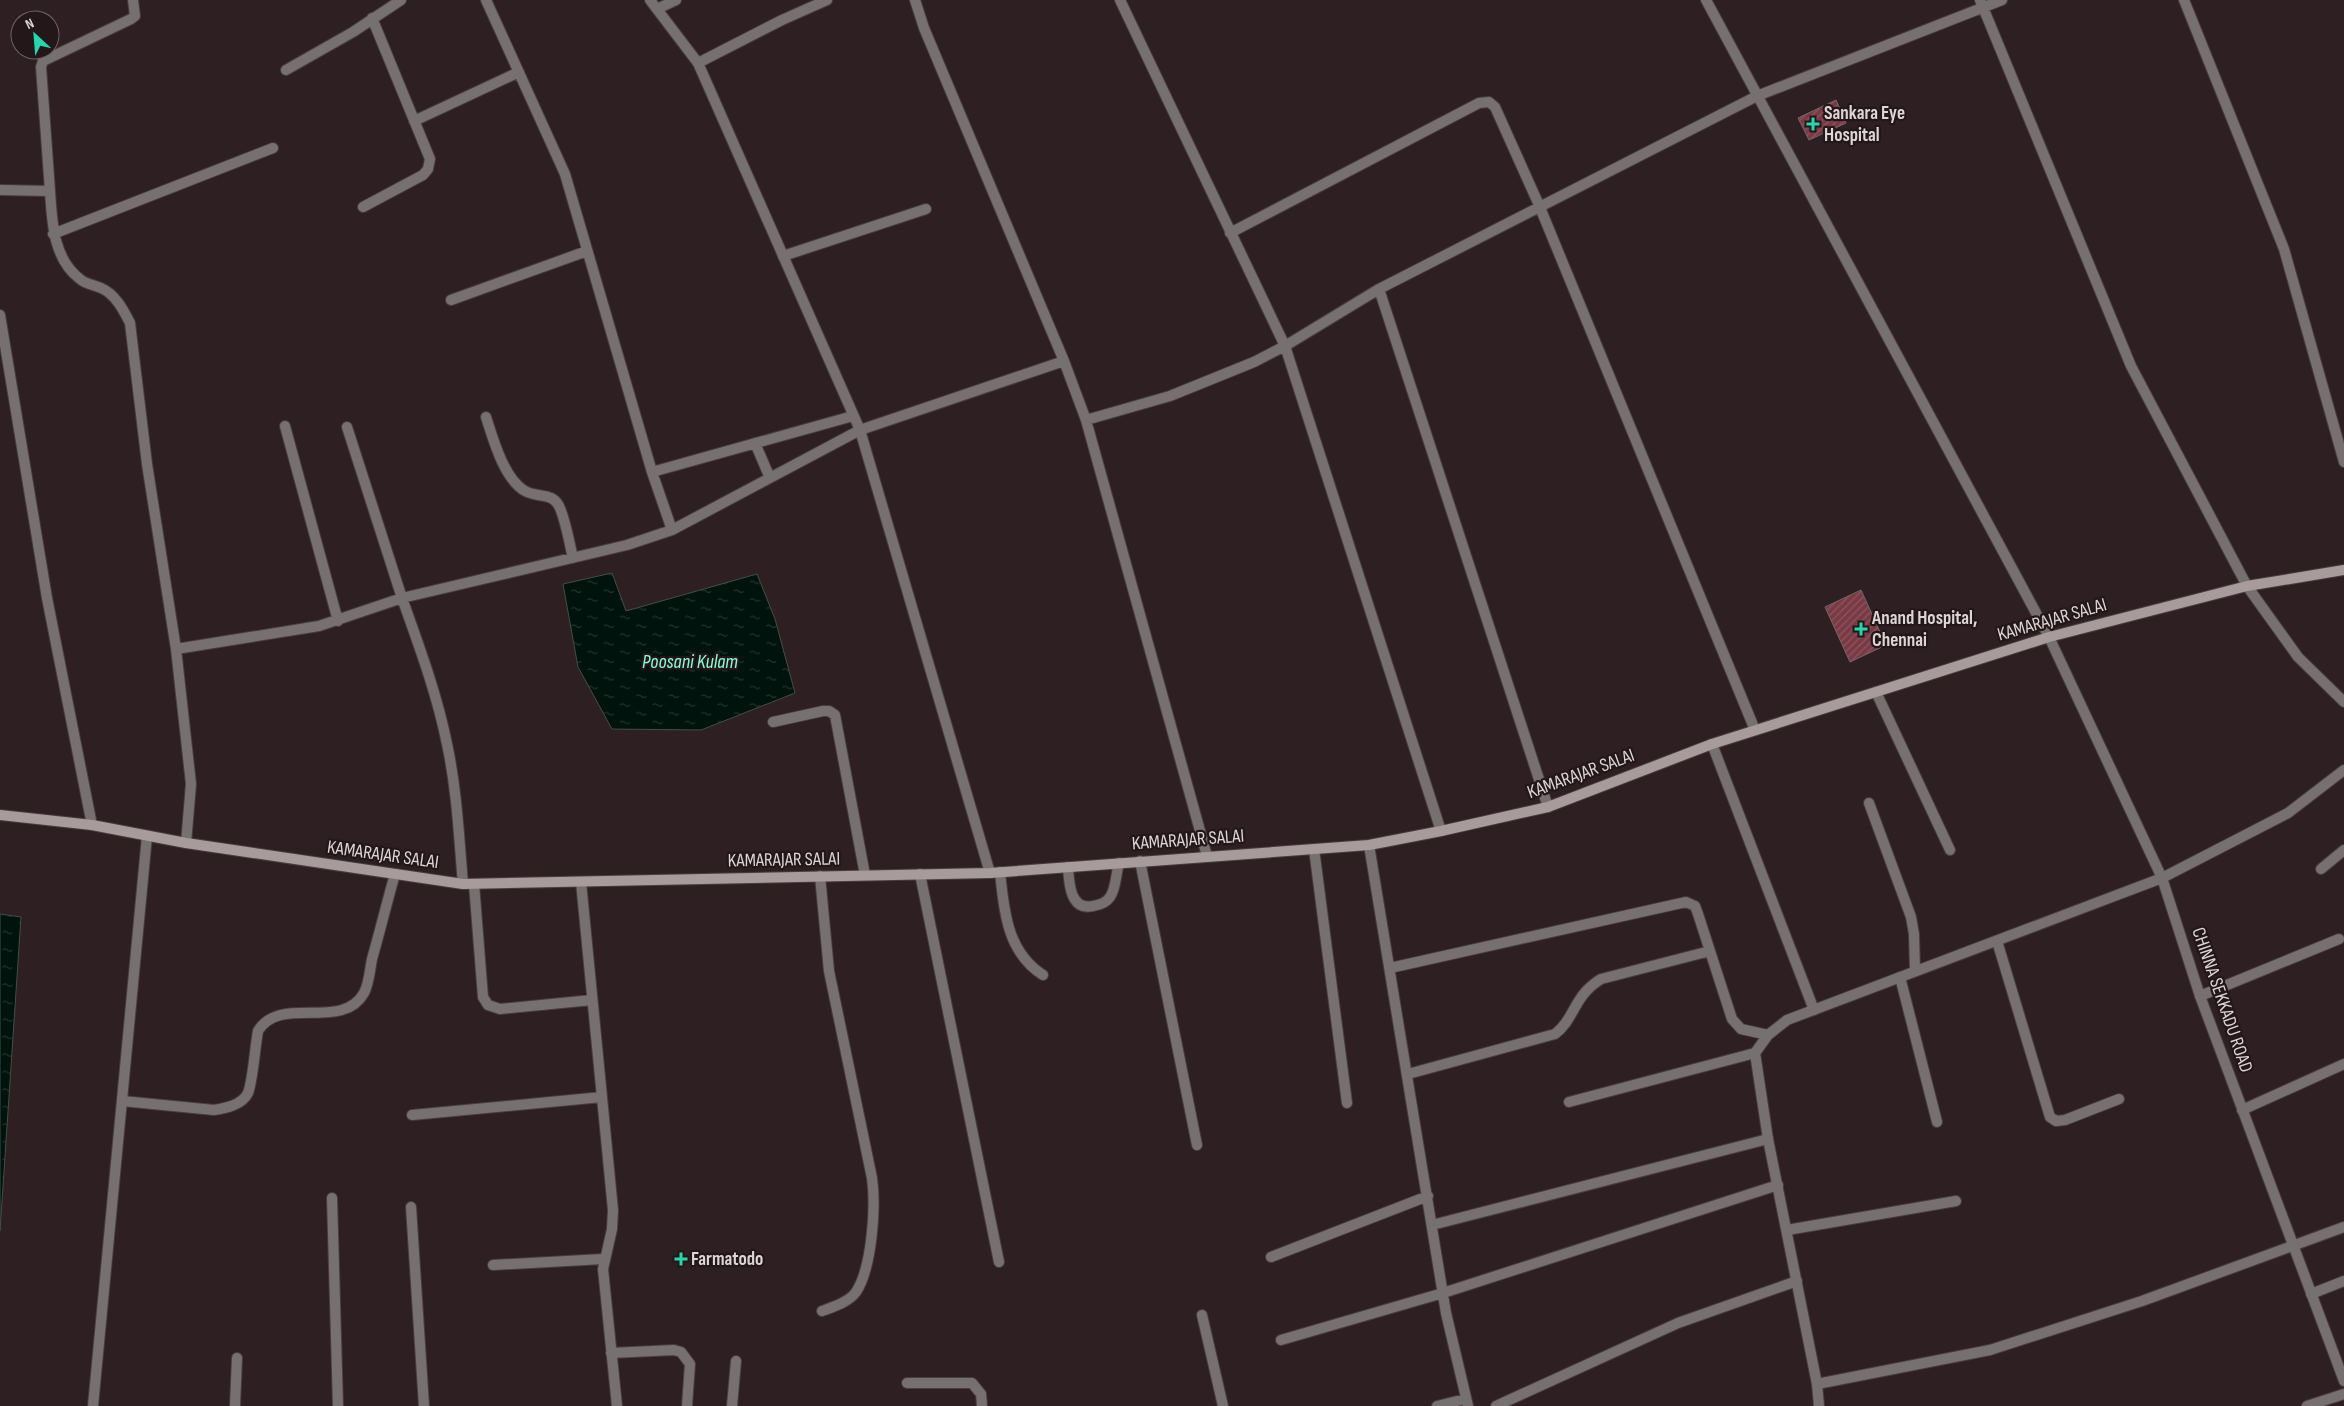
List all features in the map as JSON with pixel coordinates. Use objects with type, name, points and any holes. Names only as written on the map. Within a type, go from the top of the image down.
[{"type":"main road","name":"KAMARAJAR SALAI","points":[[0,815],[92,825],[186,843],[463,884],[995,872],[1369,844],[1441,831],[1548,807],[1712,744],[2049,637],[2247,586],[2344,570]]},
{"type":"street","points":[[133,0],[135,16],[43,61],[41,67],[53,234],[63,259],[80,280],[104,289],[121,305],[130,323],[147,464],[176,649],[191,784],[186,843]]},
{"type":"street","points":[[286,70],[401,0]]},
{"type":"street","points":[[486,0],[565,174],[652,472],[672,530]]},
{"type":"street","points":[[650,0],[698,63],[860,430],[995,872],[1008,928],[1030,967],[1043,975]]},
{"type":"street","points":[[657,9],[676,0]]},
{"type":"street","points":[[698,63],[782,20],[827,0]]},
{"type":"street","points":[[915,0],[924,28],[1064,361],[1086,420],[1207,856]]},
{"type":"street","points":[[1120,0],[1285,346],[1441,831]]},
{"type":"street","name":"CHINNA SEKKADU ROAD","points":[[1706,0],[2049,637],[2162,878],[2200,996],[2344,1381]]},
{"type":"street","points":[[1086,420],[1170,396],[1254,362],[1285,346],[1379,289],[1539,205],[1757,96],[1981,4],[2002,0]]},
{"type":"street","points":[[2184,0],[2284,249],[2344,462]]},
{"type":"street","points":[[1981,4],[2132,366],[2247,586],[2298,657],[2344,702]]},
{"type":"street","points":[[363,206],[423,175],[428,169],[430,159],[372,18]]},
{"type":"street","points":[[414,120],[519,72]]},
{"type":"street","points":[[1230,232],[1479,103],[1489,102],[1495,107],[1539,205],[1755,730]]},
{"type":"street","points":[[53,234],[274,148]]},
{"type":"street","points":[[0,190],[50,191]]},
{"type":"street","points":[[783,256],[926,209]]},
{"type":"street","points":[[451,300],[587,251]]},
{"type":"street","points":[[1379,289],[1548,807]]},
{"type":"street","points":[[0,315],[47,598],[92,825]]},
{"type":"street","points":[[176,649],[338,622],[402,598],[641,541],[672,530],[860,430],[1064,361]]},
{"type":"street","points":[[652,472],[853,416]]},
{"type":"street","points":[[486,417],[498,453],[514,482],[526,491],[551,496],[559,506],[573,558]]},
{"type":"street","points":[[285,426],[338,622]]},
{"type":"street","points":[[347,427],[429,676],[447,743],[455,788],[463,884]]},
{"type":"street","points":[[755,443],[770,478]]},
{"type":"street","points":[[1876,692],[1950,850]]},
{"type":"street","points":[[773,722],[823,711],[829,711],[835,715],[865,875]]},
{"type":"street","points":[[1712,744],[1814,1010]]},
{"type":"street","points":[[1569,1102],[1755,1053],[1768,1035],[1787,1020],[2162,878],[2282,816],[2344,770]]},
{"type":"street","points":[[1869,803],[1911,918],[1914,934],[1916,972]]},
{"type":"street","points":[[93,1406],[147,836]]},
{"type":"street","points":[[1369,844],[1443,1293],[1467,1402],[1437,1406]]},
{"type":"street","points":[[1314,849],[1347,1104]]},
{"type":"street","points":[[2321,869],[2344,850]]},
{"type":"street","points":[[1140,861],[1197,1145]]},
{"type":"street","points":[[1068,867],[1073,897],[1081,906],[1090,907],[1102,904],[1110,897],[1120,863]]},
{"type":"street","points":[[122,1101],[214,1110],[228,1108],[240,1102],[248,1094],[258,1031],[263,1023],[280,1015],[336,1011],[351,1005],[364,993],[395,874]]},
{"type":"street","points":[[920,874],[999,1262]]},
{"type":"street","points":[[820,876],[829,971],[872,1178],[874,1206],[866,1264],[856,1293],[840,1304],[822,1311]]},
{"type":"street","points":[[581,882],[613,1220],[604,1259],[617,1406]]},
{"type":"street","points":[[474,884],[481,981],[483,997],[488,1005],[500,1009],[592,1000]]},
{"type":"street","points":[[1390,968],[1686,902],[1695,906],[1732,1019],[1741,1029],[1768,1035]]},
{"type":"street","points":[[2200,996],[2339,939]]},
{"type":"street","points":[[1997,941],[2050,1117],[2056,1122],[2065,1120],[2118,1099]]},
{"type":"street","points":[[1408,1074],[1554,1034],[1562,1028],[1578,999],[1588,987],[1601,980],[1710,951]]},
{"type":"street","points":[[1900,977],[1937,1122]]},
{"type":"street","points":[[1755,1053],[1768,1139],[1817,1384],[1819,1406]]},
{"type":"street","points":[[2242,1110],[2344,1064]]},
{"type":"street","points":[[412,1115],[602,1097]]},
{"type":"street","points":[[1432,1225],[1768,1139]]},
{"type":"street","points":[[1281,1340],[1443,1293],[1778,1185]]},
{"type":"street","points":[[1271,1257],[1428,1196]]},
{"type":"street","points":[[332,1198],[338,1406]]},
{"type":"street","points":[[1787,1230],[1956,1201]]},
{"type":"street","points":[[411,1206],[424,1406]]},
{"type":"street","points":[[1817,1384],[1990,1350],[2142,1301],[2344,1227]]},
{"type":"street","points":[[493,1265],[604,1259]]},
{"type":"street","points":[[1496,1406],[1678,1323],[1797,1281]]},
{"type":"street","points":[[2311,1294],[2344,1281]]},
{"type":"street","points":[[1202,1315],[1224,1406]]},
{"type":"street","points":[[611,1353],[674,1350],[681,1352],[690,1364],[688,1406]]},
{"type":"street","points":[[235,1406],[237,1358]]},
{"type":"street","points":[[732,1406],[736,1360]]},
{"type":"street","points":[[907,1383],[972,1383],[981,1394],[982,1406]]},
{"type":"street","points":[[2307,1406],[2344,1394]]},
{"type":"water","name":"Poosani Kulam","points":[[612,573],[626,611],[757,574],[775,619],[795,693],[701,730],[612,729],[578,667],[563,584]]},
{"type":"water","points":[[0,914],[21,917],[0,1231]]},
{"type":"building","points":[[1836,100],[1846,123],[1809,140],[1798,118]]},
{"type":"building","points":[[1861,590],[1886,645],[1850,662],[1825,607]]},
{"type":"place","name":"Sankara Eye Hospital","points":[[1813,124]]},
{"type":"place","name":"Anand Hospital, Chennai","points":[[1861,629]]},
{"type":"place","name":"Farmatodo","points":[[681,1259]]}]
